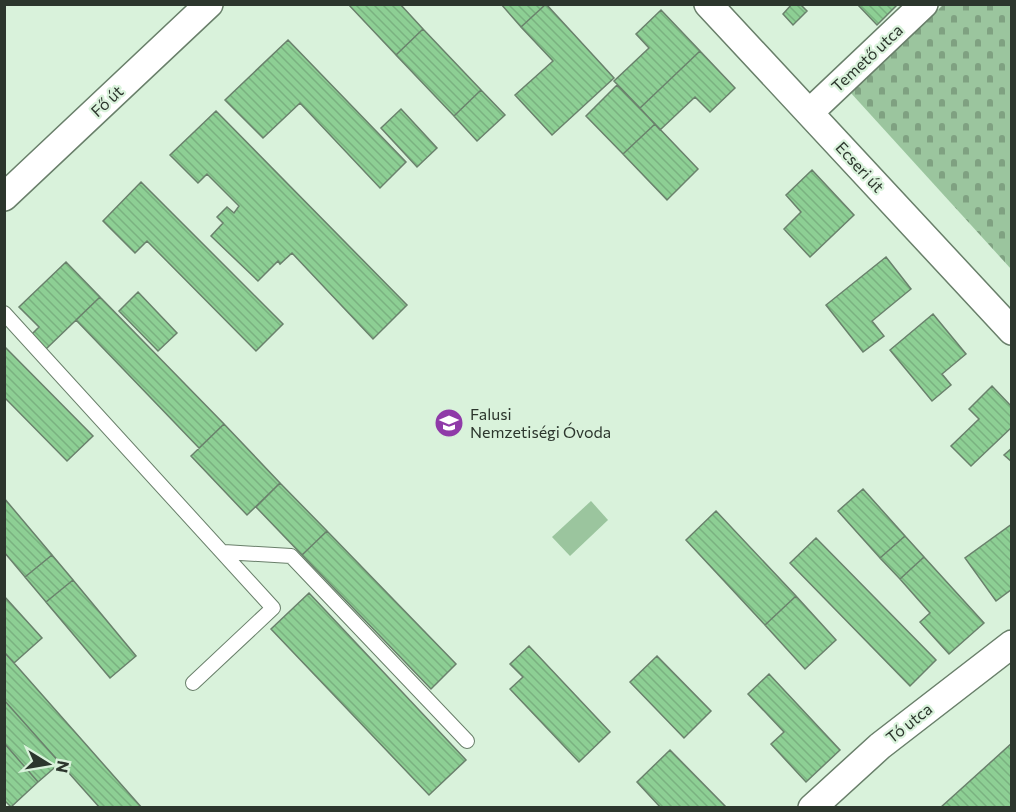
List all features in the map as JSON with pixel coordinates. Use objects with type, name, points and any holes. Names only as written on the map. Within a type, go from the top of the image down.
[{"type":"street","name":"Fő út","points":[[4,197],[209,4]]},
{"type":"street","name":"Ecseri út","points":[[708,4],[1011,331]]},
{"type":"street","name":"Temető utca","points":[[810,112],[924,4]]},
{"type":"street","name":"Tó utca","points":[[812,807],[880,746],[1011,644]]},
{"type":"lane","points":[[4,313],[273,608],[194,683]]},
{"type":"lane","points":[[224,552],[291,556],[467,741]]},
{"type":"green space","points":[[943,5],[1011,5],[1011,269],[850,92]]},
{"type":"green space","points":[[591,501],[608,520],[570,556],[552,537]]},
{"type":"building","points":[[348,4],[400,4],[423,29],[396,55]]},
{"type":"building","points":[[501,4],[546,4],[521,27]]},
{"type":"building","points":[[546,4],[614,78],[552,135],[515,95],[553,61],[521,27]]},
{"type":"building","points":[[792,4],[800,4],[807,11],[793,25],[783,14]]},
{"type":"building","points":[[857,4],[898,4],[877,25]]},
{"type":"building","points":[[661,10],[700,51],[640,108],[614,81],[649,48],[636,34]]},
{"type":"building","points":[[423,29],[481,90],[454,116],[396,55]]},
{"type":"building","points":[[288,40],[406,162],[380,188],[300,103],[263,138],[225,100]]},
{"type":"building","points":[[700,51],[735,88],[710,112],[695,97],[660,130],[640,108]]},
{"type":"building","points":[[617,85],[655,124],[623,154],[586,116]]},
{"type":"building","points":[[481,90],[505,115],[477,141],[454,116]]},
{"type":"building","points":[[401,109],[437,148],[417,167],[381,128]]},
{"type":"building","points":[[216,111],[407,305],[373,339],[292,253],[280,264],[278,261],[258,281],[211,236],[223,223],[217,217],[227,207],[234,213],[239,206],[207,174],[198,183],[170,155]]},
{"type":"building","points":[[655,124],[698,169],[667,200],[623,154]]},
{"type":"building","points":[[812,170],[854,215],[810,257],[784,229],[801,212],[786,195]]},
{"type":"building","points":[[141,182],[283,324],[256,351],[147,241],[135,253],[103,221]]},
{"type":"building","points":[[886,257],[911,289],[872,321],[884,336],[863,352],[826,305]]},
{"type":"building","points":[[66,262],[100,297],[46,349],[32,334],[39,327],[19,307]]},
{"type":"building","points":[[138,292],[177,333],[158,351],[119,311]]},
{"type":"building","points":[[100,297],[224,424],[199,448],[76,320]]},
{"type":"building","points":[[933,314],[966,354],[942,374],[951,385],[932,401],[890,350]]},
{"type":"building","points":[[4,346],[93,436],[67,461],[4,397]]},
{"type":"building","points":[[992,386],[1012,407],[1012,427],[971,466],[951,446],[979,419],[969,409]]},
{"type":"building","points":[[224,424],[280,483],[247,515],[191,456]]},
{"type":"building","points":[[1012,448],[1012,462],[1004,455]]},
{"type":"building","points":[[280,483],[327,531],[302,555],[256,507]]},
{"type":"building","points":[[863,489],[905,536],[880,558],[838,511]]},
{"type":"building","points":[[4,498],[52,555],[25,577],[4,552]]},
{"type":"building","points":[[716,511],[796,596],[765,625],[686,540]]},
{"type":"building","points":[[1012,524],[1012,589],[996,601],[965,558]]},
{"type":"building","points":[[327,531],[456,664],[431,689],[302,555]]},
{"type":"building","points":[[905,536],[924,557],[900,579],[880,558]]},
{"type":"building","points":[[816,538],[936,660],[910,686],[790,563]]},
{"type":"building","points":[[52,555],[73,580],[46,602],[25,577]]},
{"type":"building","points":[[924,557],[984,623],[949,654],[920,622],[930,613],[900,579]]},
{"type":"building","points":[[73,580],[136,656],[110,678],[46,602]]},
{"type":"building","points":[[309,593],[466,760],[429,795],[271,629]]},
{"type":"building","points":[[4,596],[42,638],[14,663],[4,652]]},
{"type":"building","points":[[796,596],[836,640],[805,669],[765,625]]},
{"type":"building","points":[[529,646],[610,732],[579,762],[510,689],[523,677],[510,664]]},
{"type":"building","points":[[4,652],[142,808],[100,808],[4,700]]},
{"type":"building","points":[[657,656],[711,711],[684,738],[630,682]]},
{"type":"building","points":[[769,674],[840,750],[806,782],[771,744],[784,732],[748,694]]},
{"type":"building","points":[[4,700],[60,763],[38,782],[4,743]]},
{"type":"building","points":[[4,743],[38,782],[11,807],[4,800]]},
{"type":"building","points":[[1012,743],[1012,808],[940,808]]},
{"type":"building","points":[[670,750],[727,808],[661,808],[637,782]]},
{"type":"place","name":"Falusi Nemzetiségi Óvoda","points":[[449,423]]}]
